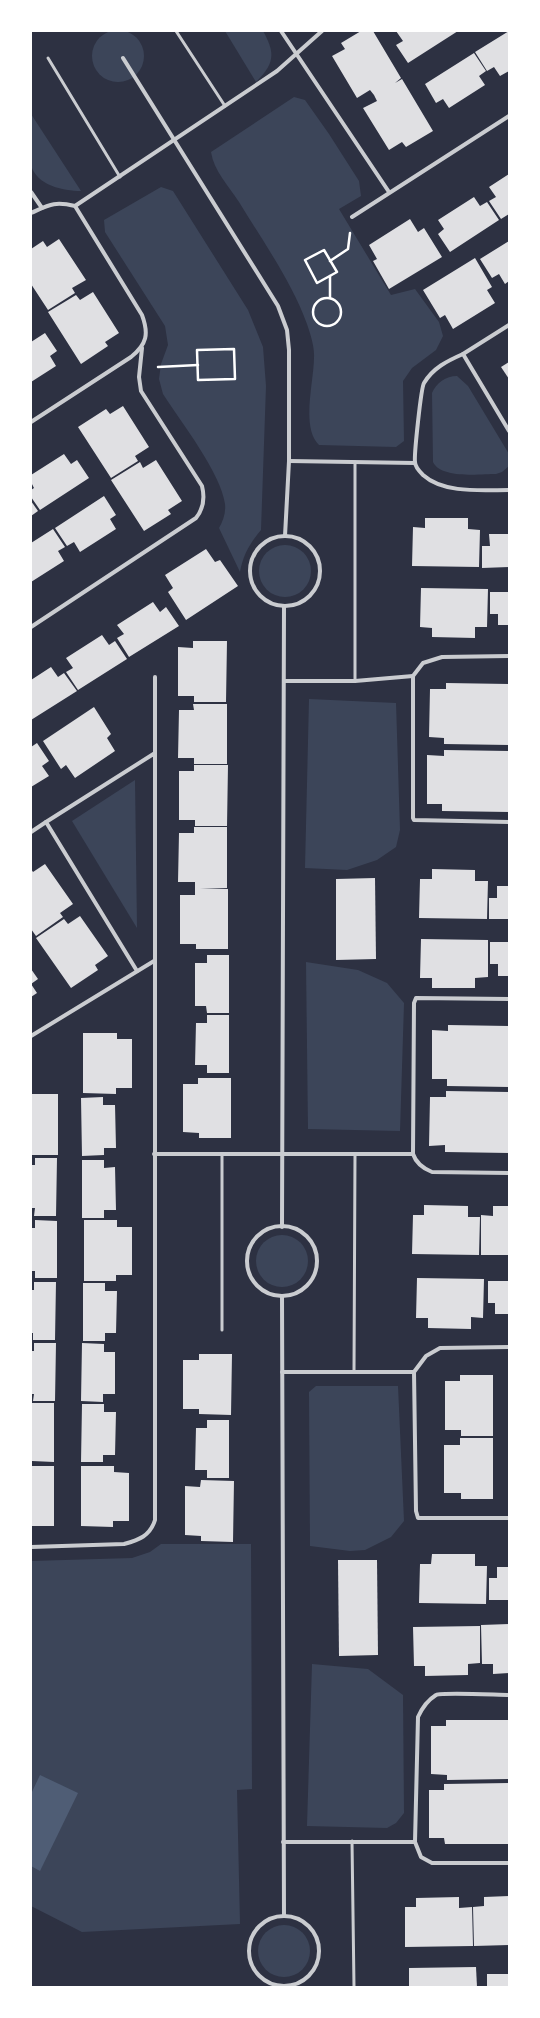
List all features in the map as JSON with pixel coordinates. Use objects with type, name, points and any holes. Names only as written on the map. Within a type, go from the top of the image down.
[{"type":"street","points":[[281,31],[389,192]]},
{"type":"street","points":[[75,206],[277,71],[322,31]]},
{"type":"street","points":[[123,58],[271,294],[287,330],[289,350],[289,461],[285,536]]},
{"type":"street","points":[[352,217],[509,116]]},
{"type":"street","points":[[31,192],[42,208]]},
{"type":"street","points":[[31,213],[51,204],[62,203],[75,206],[142,315],[146,333],[142,348],[140,367],[139,382],[141,391],[202,486],[204,493],[202,511],[196,518],[31,627]]},
{"type":"street","points":[[509,325],[462,354],[446,362],[436,369],[422,384],[415,463],[423,475],[439,484],[462,489],[509,490]]},
{"type":"street","points":[[31,422],[142,348]]},
{"type":"street","points":[[462,354],[509,431]]},
{"type":"street","points":[[289,461],[415,463]]},
{"type":"street","points":[[285,536],[296,538],[306,543],[314,551],[320,572],[318,583],[306,600],[295,605],[284,606],[269,602],[256,591],[252,582],[250,571],[252,560],[257,551],[265,543],[274,538],[285,536]]},
{"type":"street","points":[[282,1227],[284,606]]},
{"type":"street","points":[[509,656],[442,657],[423,663],[413,676],[414,820],[509,822]]},
{"type":"street","points":[[284,681],[355,681],[413,676]]},
{"type":"street","points":[[31,1547],[124,1544],[138,1540],[147,1535],[153,1527],[155,1520],[155,677]]},
{"type":"street","points":[[31,832],[155,753]]},
{"type":"street","points":[[46,822],[136,971]]},
{"type":"street","points":[[31,1036],[154,961]]},
{"type":"street","points":[[509,999],[416,998],[414,1003],[413,1154],[425,1169],[432,1172],[509,1173]]},
{"type":"street","points":[[154,1154],[413,1154]]},
{"type":"street","points":[[276,1227],[288,1227],[299,1231],[309,1239],[315,1249],[317,1261],[315,1272],[311,1281],[303,1289],[293,1294],[282,1296],[272,1295],[262,1290],[254,1282],[247,1261],[249,1249],[255,1239],[264,1231],[276,1227]]},
{"type":"street","points":[[282,1296],[284,1916]]},
{"type":"street","points":[[509,1347],[440,1348],[426,1356],[414,1372],[416,1511],[418,1518],[509,1518]]},
{"type":"street","points":[[282,1372],[414,1372]]},
{"type":"street","points":[[509,1695],[438,1694],[421,1710],[418,1717],[415,1842],[421,1857],[432,1863],[509,1863]]},
{"type":"street","points":[[284,1842],[415,1842]]},
{"type":"street","points":[[284,1916],[301,1920],[310,1928],[317,1938],[319,1950],[314,1966],[304,1979],[295,1984],[284,1986],[273,1984],[263,1979],[250,1962],[248,1951],[251,1939],[257,1928],[266,1920],[284,1916]]},
{"type":"lane","points":[[176,31],[225,106]]},
{"type":"lane","points":[[48,58],[120,177]]},
{"type":"lane","points":[[355,462],[355,681]]},
{"type":"lane","points":[[222,1154],[222,1330]]},
{"type":"lane","points":[[354,1372],[355,1154]]},
{"type":"lane","points":[[352,1841],[354,1987]]},
{"type":"path","points":[[330,261],[348,249],[352,217]]},
{"type":"path","points":[[324,250],[330,261],[337,272],[318,283],[305,260],[324,250]]},
{"type":"path","points":[[330,276],[330,298]]},
{"type":"path","points":[[326,297],[330,298],[341,306],[341,316],[335,324],[326,326],[314,319],[313,309],[318,301],[326,297]]},
{"type":"path","points":[[234,349],[235,379],[198,380],[198,365],[198,350],[234,349]]},
{"type":"path","points":[[140,367],[198,365]]},
{"type":"shaded area","points":[[113,30],[123,30],[137,37],[144,51],[144,61],[137,75],[123,82],[113,82],[103,78],[96,71],[92,61],[92,51],[96,41],[103,34]]},
{"type":"shaded area","points":[[225,31],[263,31],[270,46],[271,58],[267,70],[256,82]]},
{"type":"shaded area","points":[[294,97],[305,100],[359,181],[361,196],[339,209],[391,295],[415,289],[439,322],[443,336],[436,350],[412,368],[403,381],[404,441],[396,447],[319,445],[313,437],[309,415],[314,350],[307,324],[301,308],[285,277],[239,202],[218,172],[213,159],[211,152]]},
{"type":"shaded area","points":[[31,114],[81,191],[66,190],[51,186],[38,178],[34,172],[31,165],[30,154]]},
{"type":"shaded area","points":[[161,187],[173,191],[248,310],[263,347],[266,386],[261,530],[243,560],[240,572],[219,528],[224,517],[225,504],[216,478],[199,448],[163,394],[159,379],[161,364],[168,345],[165,326],[105,232],[104,220]]},
{"type":"shaded area","points":[[457,376],[468,386],[509,454],[509,466],[502,472],[481,475],[452,473],[437,467],[433,462],[432,393],[436,386],[442,381],[449,377]]},
{"type":"shaded area","points":[[280,545],[290,545],[304,552],[311,566],[311,576],[304,590],[290,597],[280,597],[270,593],[263,586],[259,576],[259,566],[263,556],[270,549]]},
{"type":"shaded area","points":[[309,699],[396,703],[400,830],[396,847],[377,860],[347,870],[305,868]]},
{"type":"shaded area","points":[[135,780],[137,928],[72,821]]},
{"type":"shaded area","points":[[306,962],[358,970],[387,983],[404,1003],[400,1131],[308,1129]]},
{"type":"shaded area","points":[[277,1235],[287,1235],[301,1242],[308,1256],[308,1266],[301,1280],[287,1287],[277,1287],[267,1283],[260,1276],[256,1266],[256,1256],[260,1246],[267,1239]]},
{"type":"shaded area","points":[[316,1386],[398,1386],[404,1521],[391,1537],[365,1550],[350,1551],[310,1546],[309,1392]]},
{"type":"shaded area","points":[[161,1544],[251,1544],[252,1789],[237,1790],[240,1924],[82,1932],[31,1906],[31,1561],[132,1558],[150,1552]]},
{"type":"shaded area","points":[[312,1664],[368,1669],[403,1695],[404,1813],[396,1823],[387,1828],[307,1826]]},
{"type":"shaded area","points":[[40,1775],[78,1793],[40,1871],[31,1866],[31,1794]]},
{"type":"shaded area","points":[[279,1925],[289,1925],[303,1932],[310,1946],[310,1956],[303,1970],[289,1977],[279,1977],[269,1973],[262,1966],[258,1956],[258,1946],[262,1936],[269,1929]]},
{"type":"building","points":[[361,31],[373,31],[401,78],[395,83],[402,79],[433,131],[406,147],[402,142],[389,150],[363,108],[377,101],[374,95],[370,90],[357,98],[332,56],[345,49],[341,43]]},
{"type":"building","points":[[396,31],[458,31],[408,63],[396,45],[403,41]]},
{"type":"building","points":[[509,31],[509,71],[500,76],[494,67],[487,71],[475,52]]},
{"type":"building","points":[[474,53],[486,71],[479,76],[485,85],[449,108],[443,99],[436,103],[425,84]]},
{"type":"building","points":[[509,174],[509,214],[501,219],[489,201],[496,197],[489,187]]},
{"type":"building","points":[[474,197],[480,206],[487,202],[499,220],[450,252],[438,234],[444,229],[438,220]]},
{"type":"building","points":[[410,219],[418,232],[424,228],[442,257],[389,289],[373,261],[377,259],[369,245]]},
{"type":"building","points":[[59,239],[86,280],[72,288],[75,293],[48,310],[31,284],[31,249],[43,241],[47,247]]},
{"type":"building","points":[[509,241],[509,281],[505,284],[499,274],[492,278],[480,259]]},
{"type":"building","points":[[475,258],[492,287],[487,290],[495,303],[453,329],[445,315],[440,318],[423,290]]},
{"type":"building","points":[[93,292],[119,333],[105,342],[108,346],[81,364],[48,312],[76,295],[80,300]]},
{"type":"building","points":[[45,333],[57,351],[50,356],[56,366],[31,382],[31,342]]},
{"type":"building","points":[[509,362],[509,379],[501,367]]},
{"type":"building","points":[[123,406],[149,447],[135,456],[138,461],[111,478],[78,427],[106,409],[110,414]]},
{"type":"building","points":[[64,454],[71,464],[77,460],[89,478],[40,510],[31,497],[31,490],[34,488],[31,482],[31,475]]},
{"type":"building","points":[[156,460],[182,501],[168,510],[171,514],[144,531],[111,480],[140,462],[143,468]]},
{"type":"building","points":[[104,496],[116,515],[110,519],[116,529],[80,552],[74,542],[67,546],[55,528]]},
{"type":"building","points":[[31,501],[38,511],[31,516]]},
{"type":"building","points":[[425,518],[468,518],[468,529],[480,530],[479,567],[412,566],[413,527],[425,528]]},
{"type":"building","points":[[53,529],[65,547],[58,551],[64,561],[31,582],[31,543]]},
{"type":"building","points":[[489,534],[509,534],[509,567],[482,568],[482,546],[490,546]]},
{"type":"building","points":[[206,549],[215,562],[220,560],[238,586],[186,620],[168,592],[173,588],[165,575]]},
{"type":"building","points":[[421,588],[488,589],[487,627],[475,627],[475,638],[432,637],[432,628],[420,627]]},
{"type":"building","points":[[490,592],[509,592],[509,625],[498,625],[498,614],[490,614]]},
{"type":"building","points":[[153,602],[160,612],[166,607],[179,626],[129,657],[117,638],[124,634],[117,625]]},
{"type":"building","points":[[102,635],[109,645],[115,641],[127,659],[78,690],[66,672],[73,668],[66,658]]},
{"type":"building","points":[[193,641],[227,641],[226,702],[194,702],[194,696],[178,696],[178,647],[193,648]]},
{"type":"building","points":[[51,667],[58,677],[64,673],[77,691],[31,720],[31,680]]},
{"type":"building","points":[[446,683],[509,684],[509,745],[444,744],[444,738],[429,737],[430,689],[446,689]]},
{"type":"building","points":[[193,704],[227,704],[227,764],[194,764],[194,758],[178,758],[179,710],[194,710]]},
{"type":"building","points":[[94,707],[111,734],[107,738],[115,751],[75,778],[66,765],[61,769],[43,741]]},
{"type":"building","points":[[37,743],[49,761],[42,766],[49,776],[31,787],[31,747]]},
{"type":"building","points":[[444,750],[509,751],[509,812],[442,811],[442,804],[427,804],[427,755],[444,756]]},
{"type":"building","points":[[194,765],[228,765],[227,826],[195,826],[195,820],[179,820],[179,771],[194,771]]},
{"type":"building","points":[[194,827],[227,827],[227,888],[200,888],[228,889],[228,949],[196,949],[196,944],[180,944],[180,895],[195,895],[195,882],[178,882],[179,833],[194,833]]},
{"type":"building","points":[[45,864],[73,904],[60,913],[63,917],[36,936],[31,929],[31,869],[33,872]]},
{"type":"building","points":[[432,869],[475,870],[475,881],[488,881],[487,919],[419,918],[420,879],[432,879]]},
{"type":"building","points":[[375,878],[376,959],[336,960],[336,879]]},
{"type":"building","points":[[497,886],[509,886],[509,919],[489,919],[489,898],[497,898]]},
{"type":"building","points":[[80,916],[108,956],[95,965],[98,970],[71,988],[36,938],[64,919],[68,924]]},
{"type":"building","points":[[421,939],[488,940],[488,977],[475,978],[475,988],[432,988],[432,978],[420,978]]},
{"type":"building","points":[[490,942],[509,942],[509,976],[498,976],[498,964],[490,964]]},
{"type":"building","points":[[207,955],[229,955],[229,1013],[207,1013],[206,1006],[195,1006],[195,963],[207,963]]},
{"type":"building","points":[[31,969],[38,979],[31,984]]},
{"type":"building","points":[[31,984],[37,993],[31,997]]},
{"type":"building","points":[[207,1015],[229,1015],[229,1073],[207,1073],[207,1065],[195,1065],[196,1023],[207,1023]]},
{"type":"building","points":[[448,1025],[509,1026],[509,1087],[447,1086],[447,1079],[432,1079],[432,1030],[448,1031]]},
{"type":"building","points":[[83,1033],[117,1033],[117,1039],[132,1039],[132,1088],[116,1088],[116,1094],[83,1093]]},
{"type":"building","points":[[198,1078],[231,1078],[231,1138],[199,1138],[199,1133],[183,1132],[183,1084],[198,1084]]},
{"type":"building","points":[[446,1091],[509,1092],[509,1153],[445,1152],[445,1145],[429,1146],[430,1097],[446,1097]]},
{"type":"building","points":[[31,1094],[58,1094],[58,1155],[31,1155]]},
{"type":"building","points":[[103,1097],[103,1105],[115,1105],[116,1148],[104,1148],[104,1155],[82,1156],[81,1098]]},
{"type":"building","points":[[35,1158],[57,1158],[56,1216],[34,1216],[35,1208],[31,1208],[31,1165],[35,1165]]},
{"type":"building","points":[[82,1160],[104,1160],[104,1168],[115,1167],[116,1210],[104,1210],[104,1218],[82,1218]]},
{"type":"building","points":[[424,1205],[468,1206],[468,1217],[480,1217],[479,1255],[412,1254],[413,1215],[424,1215]]},
{"type":"building","points":[[493,1206],[509,1206],[509,1255],[481,1255],[481,1215],[493,1216]]},
{"type":"building","points":[[35,1220],[57,1221],[57,1278],[35,1278],[35,1271],[31,1271],[31,1228],[35,1228]]},
{"type":"building","points":[[84,1220],[117,1220],[117,1227],[132,1227],[132,1275],[116,1275],[116,1281],[84,1281]]},
{"type":"building","points":[[417,1278],[484,1279],[483,1318],[471,1317],[471,1329],[428,1328],[428,1318],[416,1318]]},
{"type":"building","points":[[488,1281],[509,1281],[509,1314],[495,1314],[495,1303],[488,1303]]},
{"type":"building","points":[[34,1282],[56,1282],[55,1340],[33,1340],[33,1333],[31,1333],[31,1290],[34,1290]]},
{"type":"building","points":[[83,1283],[105,1283],[105,1291],[117,1291],[116,1333],[105,1333],[105,1341],[83,1341]]},
{"type":"building","points":[[34,1343],[56,1343],[55,1401],[33,1401],[34,1394],[31,1394],[31,1351],[34,1351]]},
{"type":"building","points":[[82,1343],[104,1344],[104,1352],[115,1352],[115,1394],[103,1394],[103,1402],[81,1401]]},
{"type":"building","points":[[199,1354],[232,1354],[231,1415],[199,1414],[199,1409],[183,1409],[183,1360],[199,1360]]},
{"type":"building","points":[[460,1375],[493,1375],[493,1436],[461,1436],[461,1430],[445,1430],[445,1381],[460,1381]]},
{"type":"building","points":[[32,1403],[54,1403],[54,1462],[32,1461]]},
{"type":"building","points":[[82,1404],[104,1404],[104,1412],[116,1412],[115,1455],[103,1455],[103,1462],[81,1462]]},
{"type":"building","points":[[207,1420],[229,1420],[229,1478],[207,1478],[207,1470],[195,1470],[196,1428],[207,1428]]},
{"type":"building","points":[[460,1438],[493,1438],[493,1499],[461,1499],[461,1493],[444,1493],[444,1445],[460,1445]]},
{"type":"building","points":[[31,1466],[54,1466],[54,1526],[31,1526]]},
{"type":"building","points":[[81,1466],[114,1466],[114,1472],[129,1473],[129,1521],[113,1521],[113,1527],[81,1526]]},
{"type":"building","points":[[201,1480],[234,1481],[233,1542],[201,1541],[201,1536],[185,1535],[185,1486],[200,1487]]},
{"type":"building","points":[[432,1554],[475,1554],[475,1566],[487,1566],[486,1604],[419,1603],[420,1564],[431,1564]]},
{"type":"building","points":[[338,1560],[377,1560],[378,1655],[339,1656]]},
{"type":"building","points":[[497,1567],[509,1567],[509,1600],[489,1600],[489,1578],[497,1578]]},
{"type":"building","points":[[509,1624],[509,1673],[493,1674],[493,1664],[482,1664],[481,1625]]},
{"type":"building","points":[[480,1626],[480,1663],[468,1664],[468,1675],[425,1676],[425,1666],[414,1666],[413,1627]]},
{"type":"building","points":[[446,1720],[509,1720],[509,1779],[447,1780],[447,1775],[431,1774],[431,1726],[446,1726]]},
{"type":"building","points":[[509,1783],[509,1844],[445,1844],[444,1838],[429,1838],[429,1790],[444,1790],[444,1784]]},
{"type":"building","points":[[509,1896],[509,1945],[474,1946],[473,1907],[484,1906],[484,1897]]},
{"type":"building","points":[[459,1897],[459,1908],[472,1907],[473,1946],[405,1947],[405,1907],[416,1907],[416,1898]]},
{"type":"building","points":[[476,1967],[477,1987],[409,1987],[409,1968]]},
{"type":"building","points":[[487,1974],[509,1974],[509,1987],[487,1987]]}]
